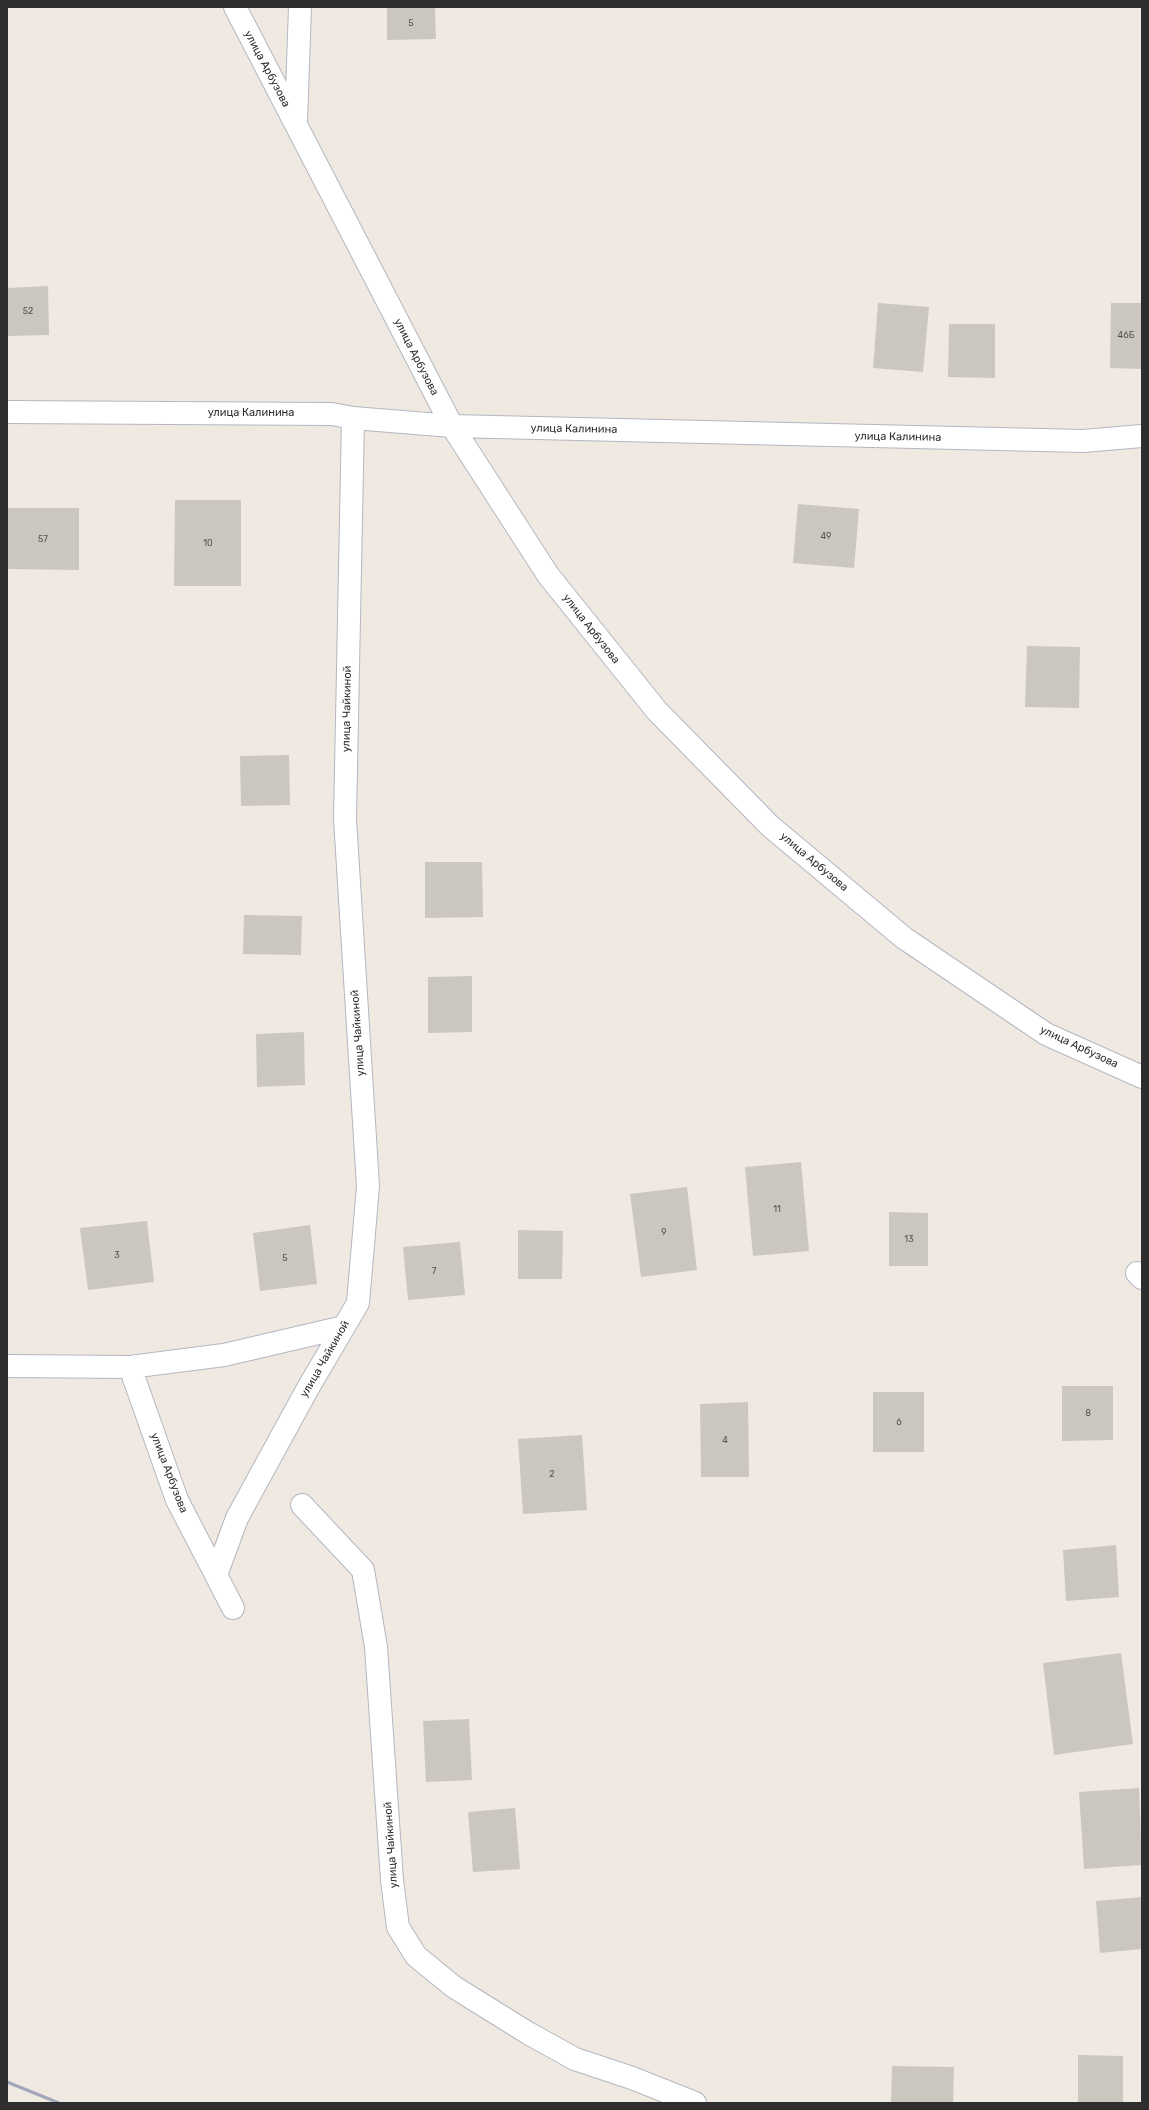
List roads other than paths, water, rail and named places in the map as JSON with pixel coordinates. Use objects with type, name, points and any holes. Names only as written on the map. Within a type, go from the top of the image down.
[{"type":"street","name":"улица Арбузова","points":[[234,7],[296,123],[452,426],[548,574],[657,711],[770,826],[911,943],[1046,1034],[1142,1077]]},
{"type":"street","points":[[296,123],[300,7]]},
{"type":"street","name":"улица Калинина","points":[[7,412],[332,414],[353,418],[452,426],[1083,441],[1142,436]]},
{"type":"street","name":"улица Чайкиной","points":[[216,1575],[237,1518],[358,1303],[368,1186],[344,819],[353,418]]},
{"type":"street","points":[[7,1366],[130,1367],[224,1355],[344,1327]]},
{"type":"street","name":"улица Арбузова","points":[[130,1367],[177,1500],[216,1575]]},
{"type":"street","name":"улица Чайкиной","points":[[302,1505],[363,1570],[376,1648],[392,1880],[398,1927],[416,1956],[454,1987],[528,2033],[575,2059],[632,2078],[694,2103]]},
{"type":"street","points":[[216,1575],[233,1608]]},
{"type":"railway","points":[[7,2082],[59,2103]]}]
